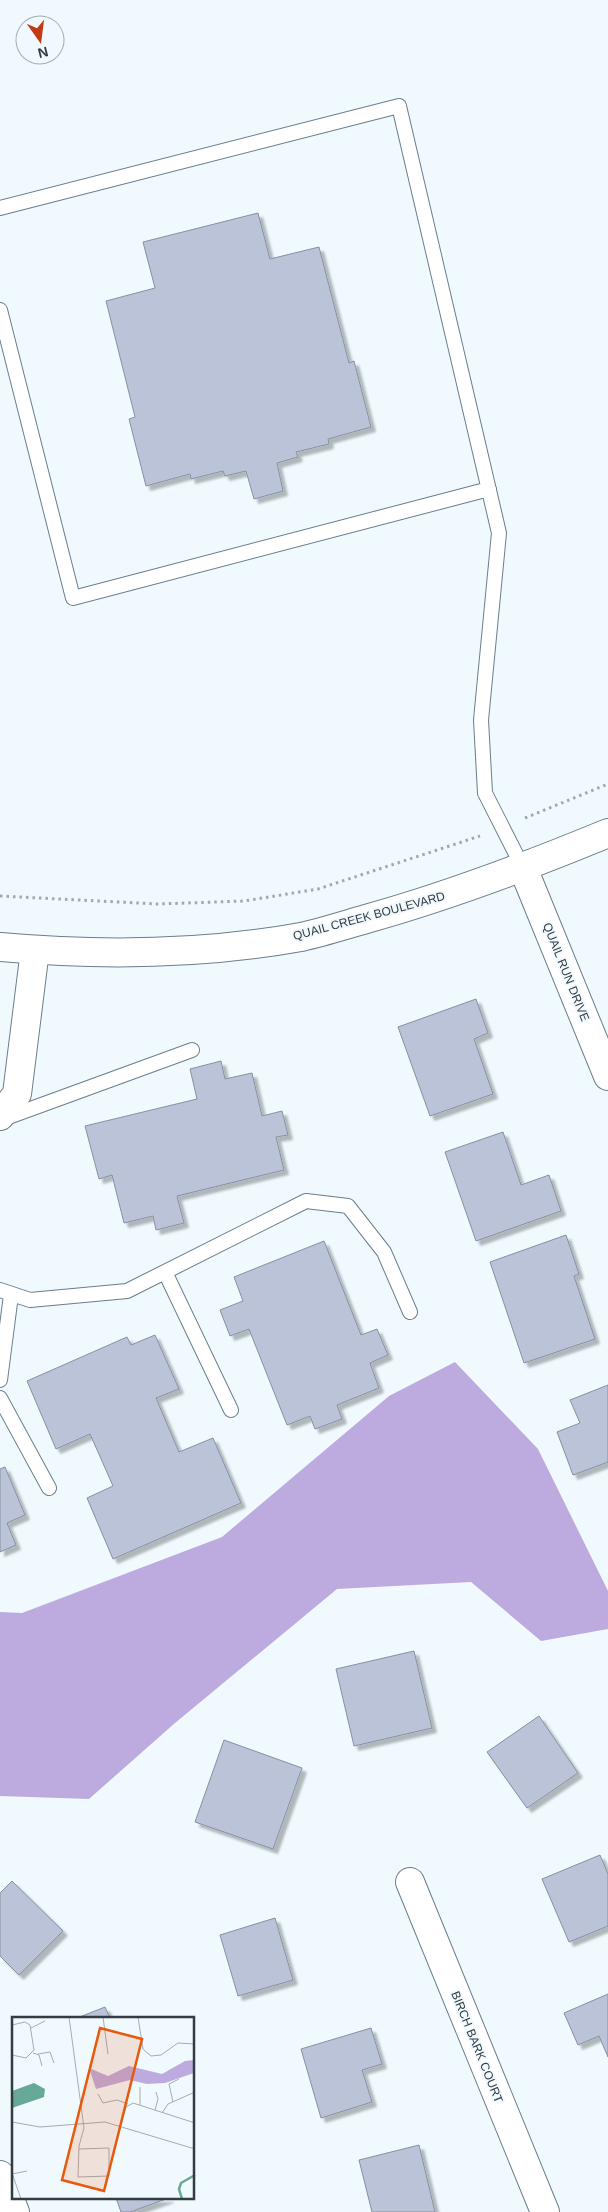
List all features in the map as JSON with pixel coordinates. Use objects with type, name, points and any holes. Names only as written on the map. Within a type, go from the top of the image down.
[{"type":"street","name":"QUAIL CREEK BOULEVARD","points":[[0,947],[124,954],[227,947],[302,936],[426,902],[523,868],[608,833]]},
{"type":"street","name":"QUAIL RUN DRIVE","points":[[523,868],[608,1076]]},
{"type":"street","points":[[0,1116],[17,1094],[35,950]]},
{"type":"street","name":"BIRCH BARK COURT","points":[[410,1882],[545,2212]]},
{"type":"street","points":[[0,2175],[15,2212]]},
{"type":"lane","points":[[0,208],[399,106],[499,533],[481,720],[485,793],[523,868]]},
{"type":"lane","points":[[0,310],[73,598],[489,489]]},
{"type":"lane","points":[[0,1120],[192,1050]]},
{"type":"lane","points":[[0,1380],[6,1292],[30,1300],[127,1291],[306,1201],[348,1206],[384,1252],[410,1312]]},
{"type":"lane","points":[[164,1272],[231,1410]]},
{"type":"lane","points":[[0,1398],[49,1488]]},
{"type":"path","points":[[0,896],[158,904],[244,901],[318,889],[467,841],[608,784]]},
{"type":"shaded area","points":[[455,1362],[538,1449],[608,1591],[608,1629],[541,1641],[471,1582],[337,1589],[175,1723],[89,1799],[0,1796],[0,1612],[22,1613],[222,1537],[389,1396]]},
{"type":"building","points":[[258,213],[270,259],[319,247],[349,363],[354,361],[371,427],[328,439],[329,444],[296,452],[298,457],[277,463],[283,491],[254,499],[246,471],[225,476],[223,471],[191,479],[190,474],[146,486],[129,419],[135,417],[106,301],[155,288],[143,242]]},
{"type":"building","points":[[476,999],[488,1033],[474,1039],[493,1094],[430,1116],[398,1027]]},
{"type":"building","points":[[221,1061],[225,1079],[252,1073],[262,1116],[282,1111],[288,1135],[276,1137],[284,1170],[177,1196],[184,1223],[156,1230],[153,1216],[124,1223],[112,1175],[99,1179],[85,1126],[197,1099],[190,1069]]},
{"type":"building","points":[[503,1132],[521,1185],[549,1175],[561,1211],[476,1241],[445,1152]]},
{"type":"building","points":[[566,1235],[579,1274],[574,1276],[595,1339],[524,1363],[490,1262]]},
{"type":"building","points":[[324,1241],[361,1335],[377,1329],[388,1355],[370,1363],[379,1388],[337,1405],[342,1419],[315,1429],[310,1416],[287,1425],[249,1329],[230,1336],[220,1310],[243,1301],[234,1277]]},
{"type":"building","points":[[155,1335],[179,1389],[156,1398],[179,1452],[213,1438],[241,1503],[113,1559],[87,1498],[113,1486],[90,1434],[56,1449],[27,1381],[127,1337],[131,1345]]},
{"type":"building","points":[[608,1385],[608,1462],[573,1475],[557,1432],[580,1423],[570,1400]]},
{"type":"building","points":[[5,1467],[25,1515],[7,1523],[16,1545],[0,1552],[0,1469]]},
{"type":"building","points":[[414,1651],[432,1728],[354,1746],[336,1669]]},
{"type":"building","points":[[539,1716],[578,1773],[527,1808],[487,1752]]},
{"type":"building","points":[[224,1740],[302,1768],[273,1849],[195,1822]]},
{"type":"building","points":[[600,1855],[608,1874],[608,1926],[569,1942],[542,1879]]},
{"type":"building","points":[[12,1881],[63,1931],[19,1975],[0,1956],[0,1893]]},
{"type":"building","points":[[275,1918],[293,1980],[238,1996],[220,1935]]},
{"type":"building","points":[[608,1994],[608,2057],[599,2036],[578,2045],[564,2013]]},
{"type":"building","points":[[105,2007],[110,2017],[80,2017]]},
{"type":"building","points":[[371,2028],[382,2064],[362,2070],[372,2102],[321,2118],[301,2049]]},
{"type":"building","points":[[419,2145],[435,2212],[372,2212],[359,2160]]},
{"type":"building","points":[[117,2200],[163,2200],[130,2212],[121,2212]]}]
